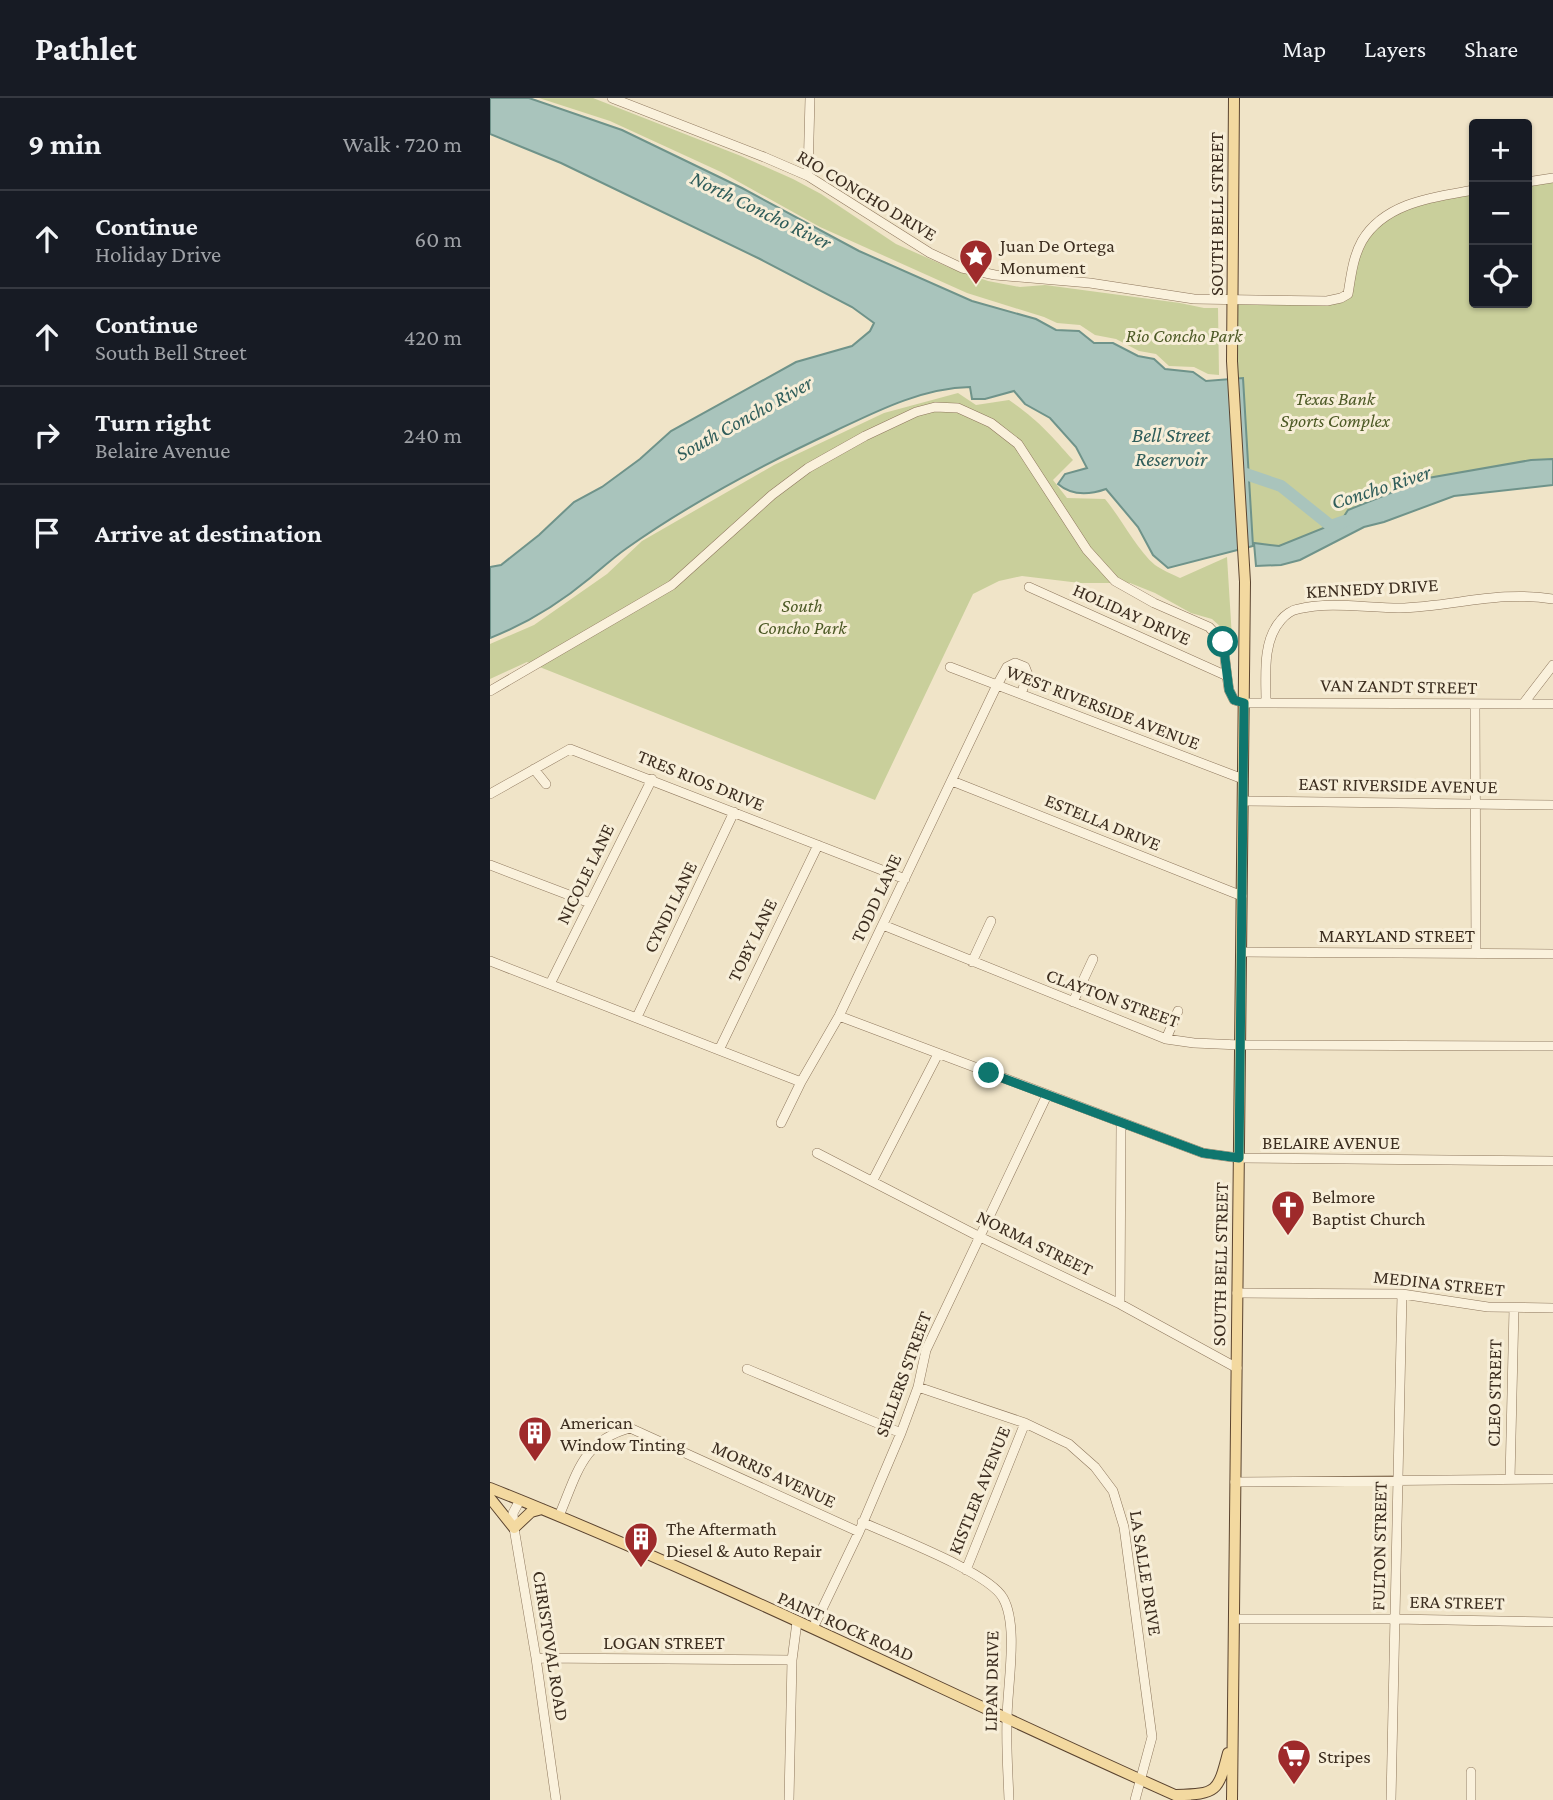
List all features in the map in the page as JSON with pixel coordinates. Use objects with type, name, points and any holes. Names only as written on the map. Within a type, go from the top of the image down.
[{"type":"main road","name":"SOUTH BELL STREET","points":[[1232,1800],[1245,582],[1232,360],[1234,98]]},
{"type":"main road","name":"PAINT ROCK ROAD","points":[[490,1488],[813,1628],[1186,1800]]},
{"type":"main road","points":[[490,1497],[514,1528],[531,1512],[541,1508]]},
{"type":"main road","points":[[1176,1797],[1212,1791],[1219,1783],[1232,1740]]},
{"type":"street","name":"RIO CONCHO DRIVE","points":[[612,98],[764,156],[808,177],[930,253],[962,268],[995,275],[1090,283],[1194,299],[1327,301],[1341,298],[1348,294],[1352,268],[1363,240],[1380,221],[1401,208],[1426,198],[1469,191]]},
{"type":"street","points":[[808,177],[810,98]]},
{"type":"street","points":[[1532,181],[1553,178]]},
{"type":"street","points":[[490,691],[672,585],[772,495],[808,468],[864,436],[916,412],[935,407],[958,408],[991,423],[1018,444],[1087,550],[1115,581],[1154,603],[1209,627],[1223,642],[1229,690],[1234,700],[1244,703]]},
{"type":"street","name":"HOLIDAY DRIVE","points":[[1029,587],[1227,676]]},
{"type":"street","name":"KENNEDY DRIVE","points":[[1266,702],[1267,653],[1274,629],[1282,618],[1296,609],[1315,606],[1402,608],[1494,597],[1553,599]]},
{"type":"street","points":[[997,685],[1007,667],[1016,663],[1025,667],[1028,675],[1021,694]]},
{"type":"street","points":[[1523,704],[1553,665]]},
{"type":"street","name":"WEST RIVERSIDE AVENUE","points":[[950,667],[1243,779]]},
{"type":"street","name":"TODD LANE","points":[[781,1123],[839,1016],[997,685]]},
{"type":"street","name":"VAN ZANDT STREET","points":[[1244,703],[1553,704]]},
{"type":"street","points":[[1475,704],[1476,953]]},
{"type":"street","name":"TRES RIOS DRIVE","points":[[490,794],[570,749],[905,879]]},
{"type":"street","points":[[534,769],[546,784]]},
{"type":"street","name":"NICOLE LANE","points":[[550,984],[652,779]]},
{"type":"street","name":"ESTELLA DRIVE","points":[[952,781],[1242,896]]},
{"type":"street","name":"EAST RIVERSIDE AVENUE","points":[[1243,800],[1553,805]]},
{"type":"street","name":"CYNDI LANE","points":[[637,1017],[734,812]]},
{"type":"street","name":"TOBY LANE","points":[[719,1050],[818,845]]},
{"type":"street","points":[[490,865],[590,903]]},
{"type":"street","points":[[972,962],[991,921]]},
{"type":"street","name":"CLAYTON STREET","points":[[883,925],[1166,1039],[1240,1045],[1553,1046]]},
{"type":"street","name":"MARYLAND STREET","points":[[1241,952],[1553,954]]},
{"type":"street","points":[[1073,1002],[1093,958]]},
{"type":"street","points":[[490,961],[801,1082]]},
{"type":"street","points":[[1166,1039],[1178,1011]]},
{"type":"street","name":"BELAIRE AVENUE","points":[[839,1016],[1203,1153],[1239,1158],[1553,1161]]},
{"type":"street","points":[[873,1180],[938,1054]]},
{"type":"street","name":"SELLERS STREET","points":[[813,1628],[859,1532],[901,1433],[919,1387],[926,1350],[1047,1095]]},
{"type":"street","points":[[1120,1304],[1121,1124]]},
{"type":"street","name":"NORMA STREET","points":[[817,1153],[978,1236],[1120,1304],[1237,1368]]},
{"type":"street","name":"MEDINA STREET","points":[[1237,1293],[1402,1294],[1488,1307],[1553,1308]]},
{"type":"street","name":"FULTON STREET","points":[[1391,1800],[1402,1294]]},
{"type":"street","name":"CLEO STREET","points":[[1510,1479],[1514,1308]]},
{"type":"street","points":[[747,1369],[901,1433]]},
{"type":"street","name":"LA SALLE DRIVE","points":[[919,1387],[1025,1423],[1069,1444],[1095,1467],[1113,1491],[1124,1527],[1152,1737],[1135,1800]]},
{"type":"street","name":"KISTLER AVENUE","points":[[966,1570],[1025,1423]]},
{"type":"street","name":"MORRIS AVENUE","points":[[559,1516],[583,1460],[598,1442],[615,1432],[630,1428],[859,1532]]},
{"type":"street","points":[[1235,1482],[1553,1479]]},
{"type":"street","name":"CHRISTOVAL ROAD","points":[[520,1500],[513,1513],[514,1528],[556,1800]]},
{"type":"street","name":"LIPAN DRIVE","points":[[862,1522],[966,1570],[988,1583],[1003,1597],[1010,1626],[1007,1719],[1009,1800]]},
{"type":"street","name":"ERA STREET","points":[[1234,1619],[1553,1622]]},
{"type":"street","points":[[789,1800],[792,1660],[797,1622]]},
{"type":"street","name":"LOGAN STREET","points":[[536,1658],[792,1660]]},
{"type":"street","points":[[1471,1772],[1471,1800]]},
{"type":"green space","name":"Rio Concho Park","points":[[539,98],[593,98],[741,156],[821,194],[896,244],[988,281],[1020,287],[1045,285],[1218,308],[1219,375],[1208,374],[1194,367],[1169,366],[1156,354],[1139,351],[1116,339],[1095,335],[1080,325],[1057,323],[967,293],[820,227],[721,172],[610,121]]},
{"type":"green space","name":"Texas Bank Sports Complex","points":[[1553,178],[1553,465],[1279,546],[1233,539],[1233,299],[1327,301],[1348,294],[1362,241],[1401,208],[1469,191],[1469,308],[1532,308],[1532,181]]},
{"type":"green space","name":"South Concho Park","points":[[958,393],[976,405],[1009,400],[1036,421],[1073,460],[1053,480],[1067,498],[1105,499],[1148,559],[1158,567],[1180,578],[1227,557],[1233,654],[1222,628],[1212,619],[1191,613],[1130,583],[1080,583],[1022,576],[999,581],[973,594],[875,800],[527,662],[490,679],[490,644],[534,625],[607,574],[642,541],[774,465],[884,413]]},
{"type":"water","points":[[490,98],[529,98],[622,130],[742,188],[859,251],[972,301],[1036,319],[1056,330],[1079,331],[1094,343],[1113,343],[1138,356],[1154,359],[1165,369],[1193,372],[1206,381],[1243,378],[1253,546],[1168,568],[1153,555],[1138,527],[1106,489],[1081,493],[1069,491],[1058,484],[1065,474],[1087,468],[1076,447],[1050,418],[1025,404],[1014,391],[985,399],[972,399],[970,387],[952,388],[917,396],[884,409],[728,485],[627,548],[555,604],[490,638],[490,567],[501,565],[539,535],[574,502],[602,487],[640,459],[671,431],[796,362],[852,346],[870,331],[874,323],[852,307],[760,259],[561,163],[490,134]]},
{"type":"water","points":[[1553,459],[1553,485],[1454,496],[1364,527],[1300,560],[1281,565],[1256,566],[1254,543],[1279,546],[1341,521],[1348,510],[1428,478],[1531,460]]},
{"type":"waterway","name":"Concho River","points":[[1234,470],[1281,486],[1331,526],[1345,521]]},
{"type":"place","name":"Juan De Ortega Monument","points":[[976,286]]},
{"type":"place","name":"Belmore Baptist Church","points":[[1288,1237]]},
{"type":"place","name":"American Window Tinting","points":[[535,1463]]},
{"type":"place","name":"The Aftermath Diesel & Auto Repair","points":[[641,1569]]},
{"type":"place","name":"Stripes","points":[[1294,1786]]},
{"type":"route","points":[[989,1073],[1203,1153],[1239,1158],[1244,703],[1234,700],[1229,690],[1223,642]]},
{"type":"water label","name":"North Concho River","points":[[761,210]]},
{"type":"water label","name":"South Concho River","points":[[744,418]]},
{"type":"water label","name":"Bell Street Reservoir","points":[[1171,447]]}]
